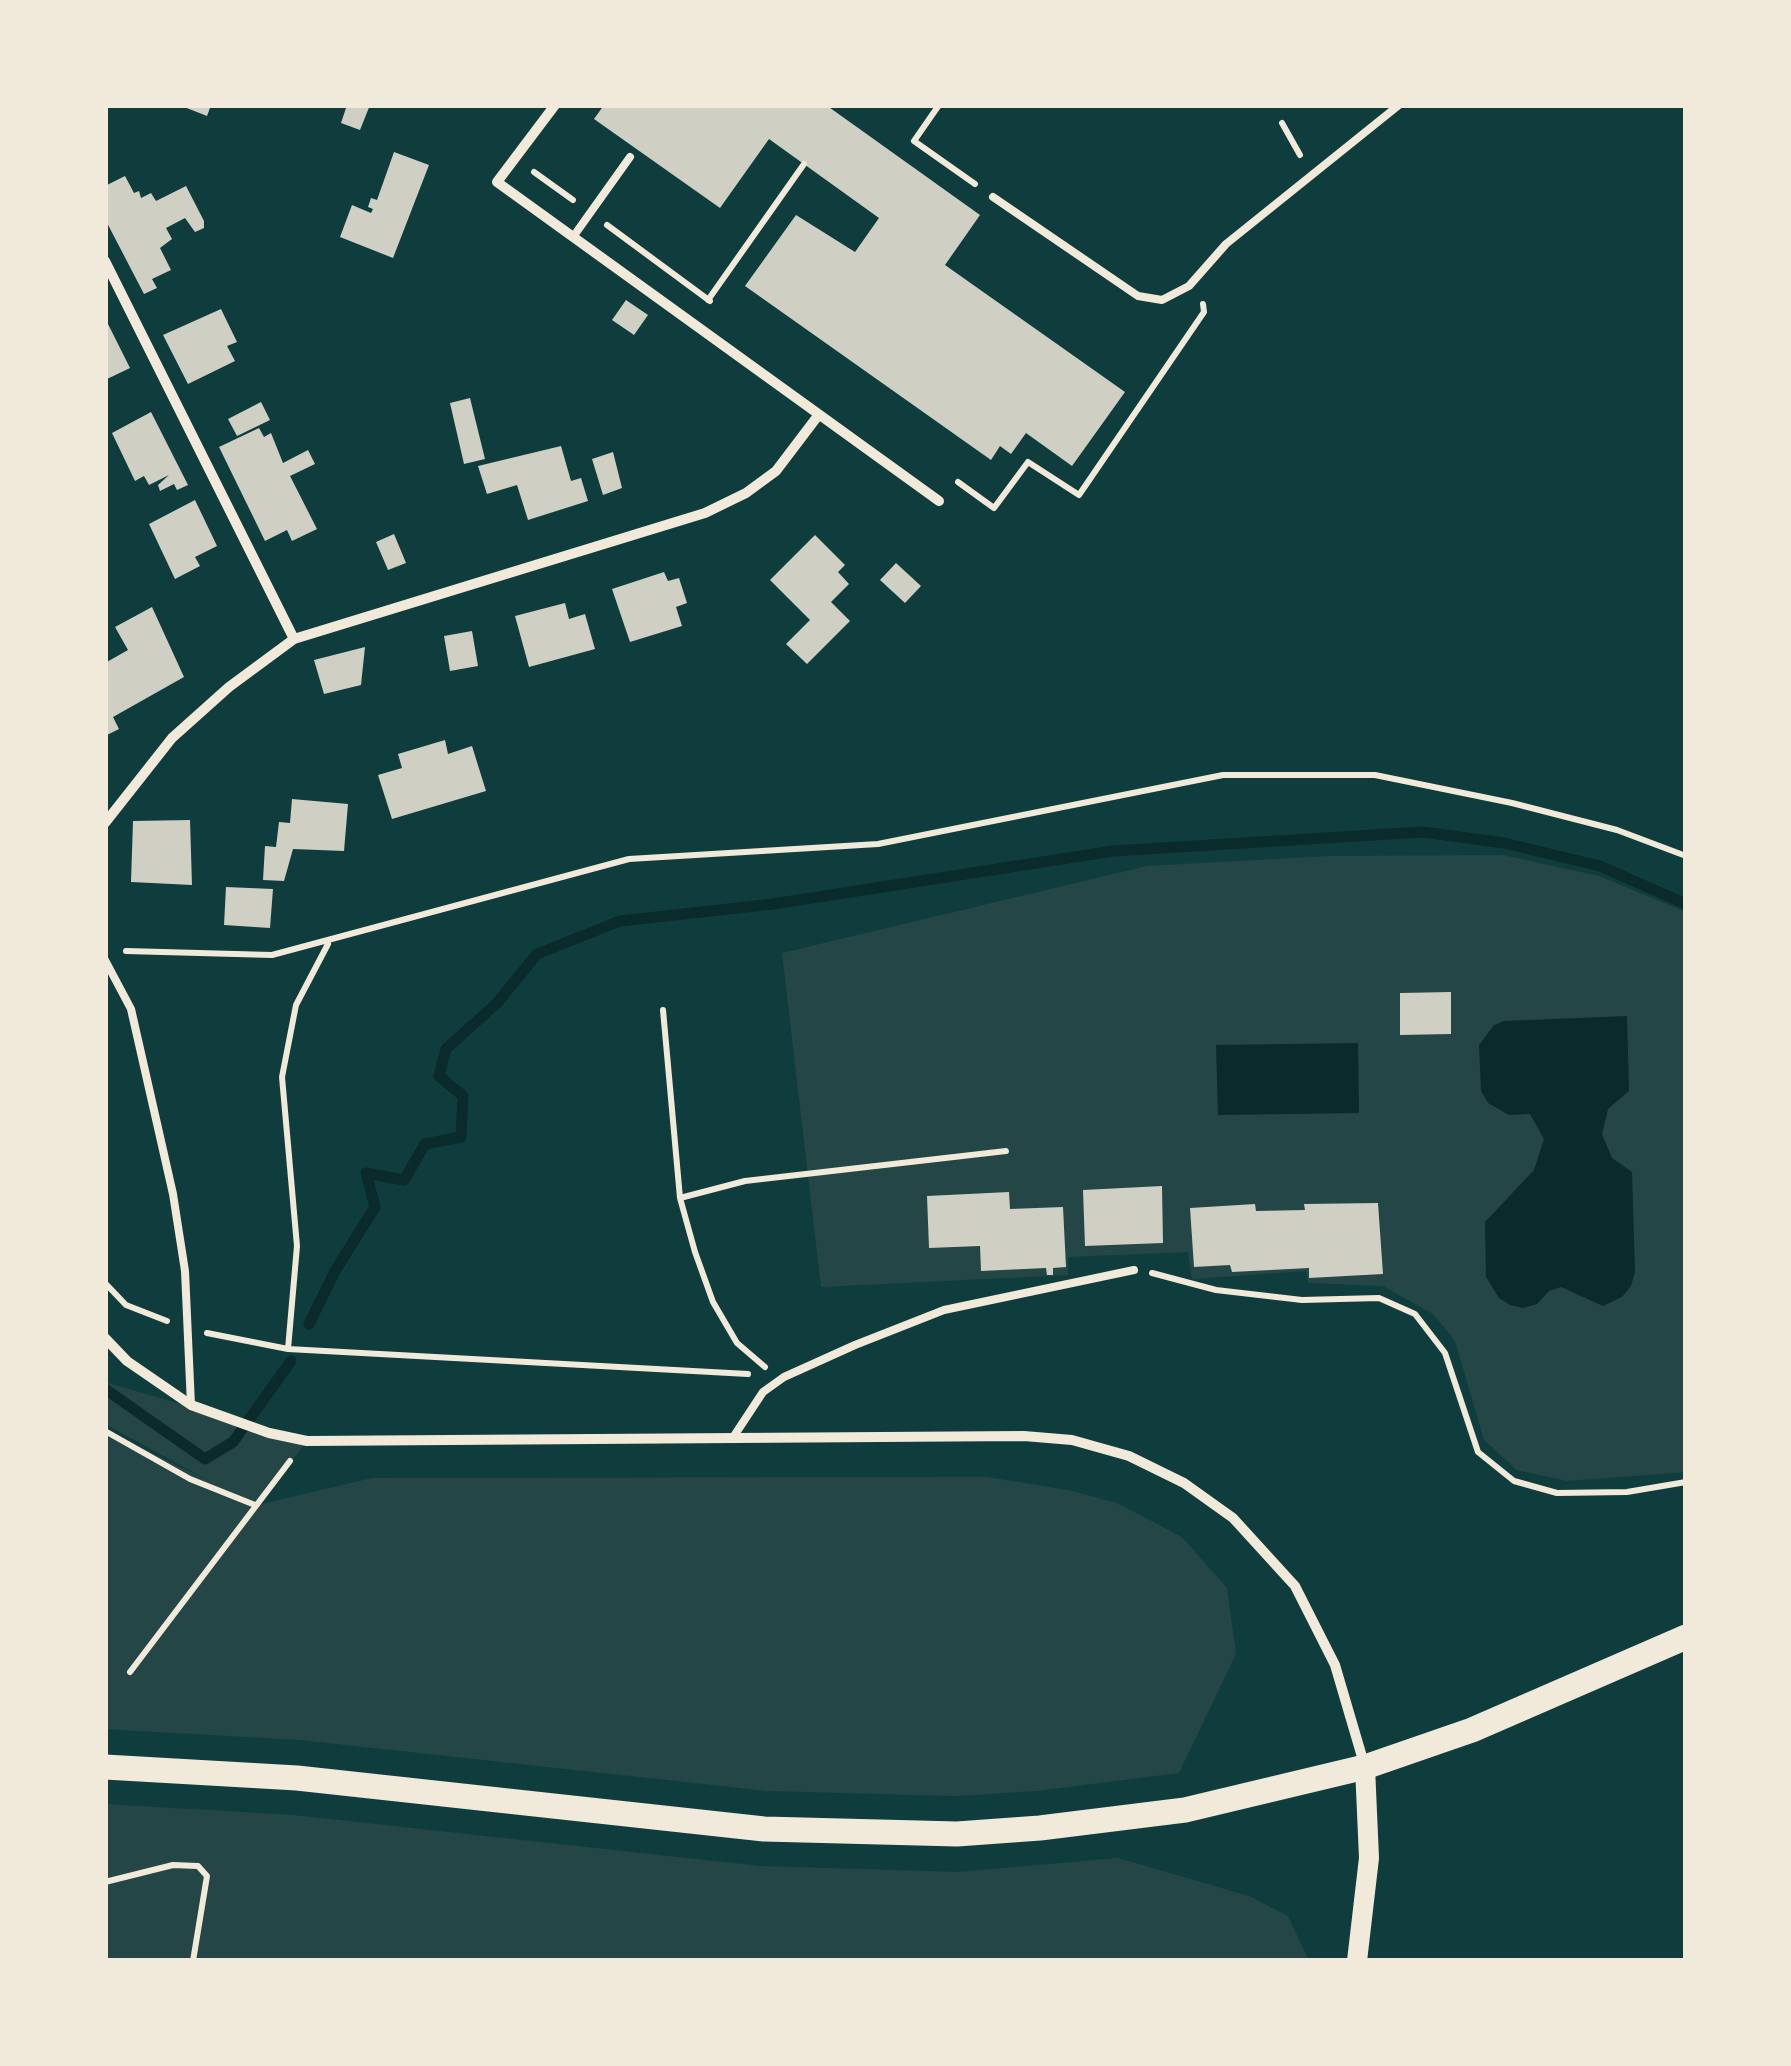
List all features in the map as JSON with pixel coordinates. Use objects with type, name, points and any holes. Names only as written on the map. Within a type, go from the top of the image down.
[{"type":"main road","points":[[105,1766],[241,1773],[764,1829],[956,1834],[1185,1810],[1365,1767],[1472,1730],[1686,1637]]},
{"type":"main road","points":[[1357,1961],[1369,1858],[1365,1767]]},
{"type":"street","points":[[555,105],[496,182],[817,417],[940,501]]},
{"type":"street","points":[[105,260],[294,639]]},
{"type":"street","points":[[105,823],[155,754],[205,707],[294,639],[705,513],[746,493],[776,470],[817,417]]},
{"type":"street","points":[[105,1338],[127,1362],[192,1405],[268,1433],[306,1441],[1049,1437],[1096,1446],[1156,1468],[1234,1518],[1295,1586],[1335,1665],[1365,1767]]},
{"type":"lane","points":[[993,197],[1138,296],[1162,300],[1179,294],[1226,244],[1399,105]]},
{"type":"lane","points":[[573,237],[630,156]]},
{"type":"lane","points":[[105,960],[131,1009],[173,1194],[186,1270],[192,1405]]},
{"type":"lane","points":[[734,1436],[763,1392],[784,1377],[944,1310],[1134,1270]]},
{"type":"path","points":[[939,105],[914,141],[993,197]]},
{"type":"path","points":[[1282,123],[1303,160]]},
{"type":"path","points":[[516,157],[724,311]]},
{"type":"path","points":[[708,300],[804,164]]},
{"type":"path","points":[[956,480],[994,508],[1028,462],[1079,496],[1204,312],[1201,272]]},
{"type":"path","points":[[124,951],[272,955],[629,859],[878,844],[1223,774],[1375,775],[1582,821],[1686,856]]},
{"type":"path","points":[[288,1349],[298,1246],[282,1077],[296,1004],[328,943]]},
{"type":"path","points":[[663,1010],[680,1198],[713,1302],[738,1344],[759,1364],[784,1377]]},
{"type":"path","points":[[680,1198],[746,1181],[1006,1151]]},
{"type":"path","points":[[1134,1270],[1216,1290],[1302,1300],[1379,1298],[1415,1314],[1444,1353],[1478,1452],[1514,1481],[1557,1493],[1627,1492],[1686,1482]]},
{"type":"path","points":[[105,1282],[126,1305],[187,1329],[288,1349],[553,1360],[784,1377]]},
{"type":"path","points":[[105,1431],[190,1479],[255,1505]]},
{"type":"path","points":[[130,1672],[306,1441]]},
{"type":"path","points":[[105,1882],[173,1866],[198,1866],[207,1876],[193,1961]]},
{"type":"shaded area","points":[[1503,855],[1599,876],[1686,912],[1686,1472],[1567,1481],[1517,1470],[1484,1440],[1455,1341],[1433,1314],[1383,1286],[1308,1283],[1306,1271],[1192,1279],[1188,1252],[1068,1257],[1068,1275],[821,1287],[782,953],[1147,866],[1329,856]]},
{"type":"shaded area","points":[[1627,1016],[1629,1091],[1608,1109],[1602,1134],[1612,1158],[1632,1172],[1635,1272],[1631,1286],[1622,1297],[1603,1306],[1561,1287],[1549,1291],[1537,1304],[1523,1308],[1510,1305],[1499,1298],[1486,1277],[1485,1222],[1534,1170],[1544,1139],[1530,1114],[1509,1115],[1488,1103],[1481,1091],[1479,1045],[1494,1025],[1504,1021]]},
{"type":"shaded area","points":[[1358,1043],[1359,1113],[1218,1115],[1216,1045]]},
{"type":"shaded area","points":[[105,1382],[307,1441],[257,1505],[372,1478],[987,1477],[1068,1490],[1117,1503],[1182,1537],[1227,1588],[1236,1654],[1179,1773],[1037,1791],[955,1796],[767,1791],[300,1740],[105,1729],[105,1430],[213,1483],[105,1424]]},
{"type":"shaded area","points":[[105,1804],[293,1815],[761,1866],[958,1872],[1118,1858],[1249,1896],[1288,1916],[1309,1961],[105,1961]]},
{"type":"building","points":[[179,105],[211,105],[207,116]]},
{"type":"building","points":[[347,105],[370,105],[360,130],[341,123]]},
{"type":"building","points":[[604,105],[826,105],[980,215],[945,265],[1125,392],[1072,466],[1026,433],[1011,454],[1000,446],[991,460],[745,286],[796,215],[855,252],[879,218],[769,139],[720,208],[594,119]]},
{"type":"building","points":[[394,152],[429,165],[393,258],[340,237],[352,205],[371,213],[371,198],[377,200]]},
{"type":"building","points":[[125,176],[134,193],[139,191],[141,198],[151,193],[156,201],[186,186],[204,221],[204,228],[195,232],[185,218],[166,228],[172,239],[160,248],[171,270],[152,279],[157,288],[144,294],[105,219],[105,186]]},
{"type":"building","points":[[626,300],[648,315],[634,335],[612,320]]},
{"type":"building","points":[[221,309],[237,342],[227,346],[235,361],[188,384],[163,335]]},
{"type":"building","points":[[105,318],[130,368],[105,380]]},
{"type":"building","points":[[470,398],[485,459],[464,464],[450,403]]},
{"type":"building","points":[[261,402],[270,420],[237,436],[228,419]]},
{"type":"building","points":[[151,412],[188,485],[177,490],[174,484],[160,491],[158,485],[169,475],[149,485],[144,476],[135,481],[112,433]]},
{"type":"building","points":[[259,428],[264,437],[271,433],[283,463],[308,450],[315,464],[290,476],[317,529],[292,541],[287,530],[265,541],[219,447]]},
{"type":"building","points":[[561,446],[571,481],[581,478],[588,501],[528,520],[517,485],[487,494],[478,466]]},
{"type":"building","points":[[613,452],[622,488],[603,495],[592,459]]},
{"type":"building","points":[[195,500],[217,546],[195,557],[200,566],[175,579],[149,524]]},
{"type":"building","points":[[394,534],[406,563],[388,570],[376,542]]},
{"type":"building","points":[[815,535],[845,565],[838,572],[849,584],[831,602],[850,621],[807,664],[786,644],[810,620],[770,580]]},
{"type":"building","points":[[896,563],[921,586],[905,603],[880,580]]},
{"type":"building","points":[[664,572],[668,581],[679,578],[687,603],[676,607],[682,626],[630,642],[612,589]]},
{"type":"building","points":[[565,603],[569,619],[585,614],[595,649],[529,667],[515,616]]},
{"type":"building","points":[[152,607],[184,677],[113,717],[119,729],[105,736],[105,663],[128,650],[115,627]]},
{"type":"building","points":[[472,631],[478,666],[450,671],[444,636]]},
{"type":"building","points":[[365,647],[361,685],[324,694],[314,660]]},
{"type":"building","points":[[445,740],[448,754],[472,746],[486,791],[392,819],[378,775],[402,768],[398,754]]},
{"type":"building","points":[[292,799],[348,804],[344,851],[293,849],[284,881],[263,880],[265,846],[276,847],[279,822],[290,823]]},
{"type":"building","points":[[190,820],[192,885],[131,882],[133,821]]},
{"type":"building","points":[[226,887],[273,889],[270,928],[224,925]]},
{"type":"building","points":[[1451,992],[1451,1034],[1400,1035],[1400,993]]},
{"type":"building","points":[[1162,1186],[1163,1243],[1085,1246],[1083,1190]]},
{"type":"building","points":[[1009,1192],[1010,1209],[1063,1207],[1066,1267],[1053,1268],[1053,1275],[1047,1275],[1046,1268],[981,1271],[980,1246],[929,1248],[927,1196]]},
{"type":"building","points":[[1378,1203],[1383,1274],[1309,1278],[1309,1268],[1232,1272],[1230,1265],[1194,1267],[1190,1208],[1255,1204],[1256,1211],[1305,1210],[1304,1204]]},
{"type":"waterway","points":[[309,1324],[335,1271],[375,1207],[366,1173],[404,1180],[425,1144],[461,1137],[463,1096],[439,1076],[446,1049],[497,1003],[537,954],[620,921],[773,904],[1113,851],[1423,832],[1504,843],[1600,866],[1686,904]]},
{"type":"waterway","points":[[105,1389],[205,1459],[233,1442],[291,1361]]}]
